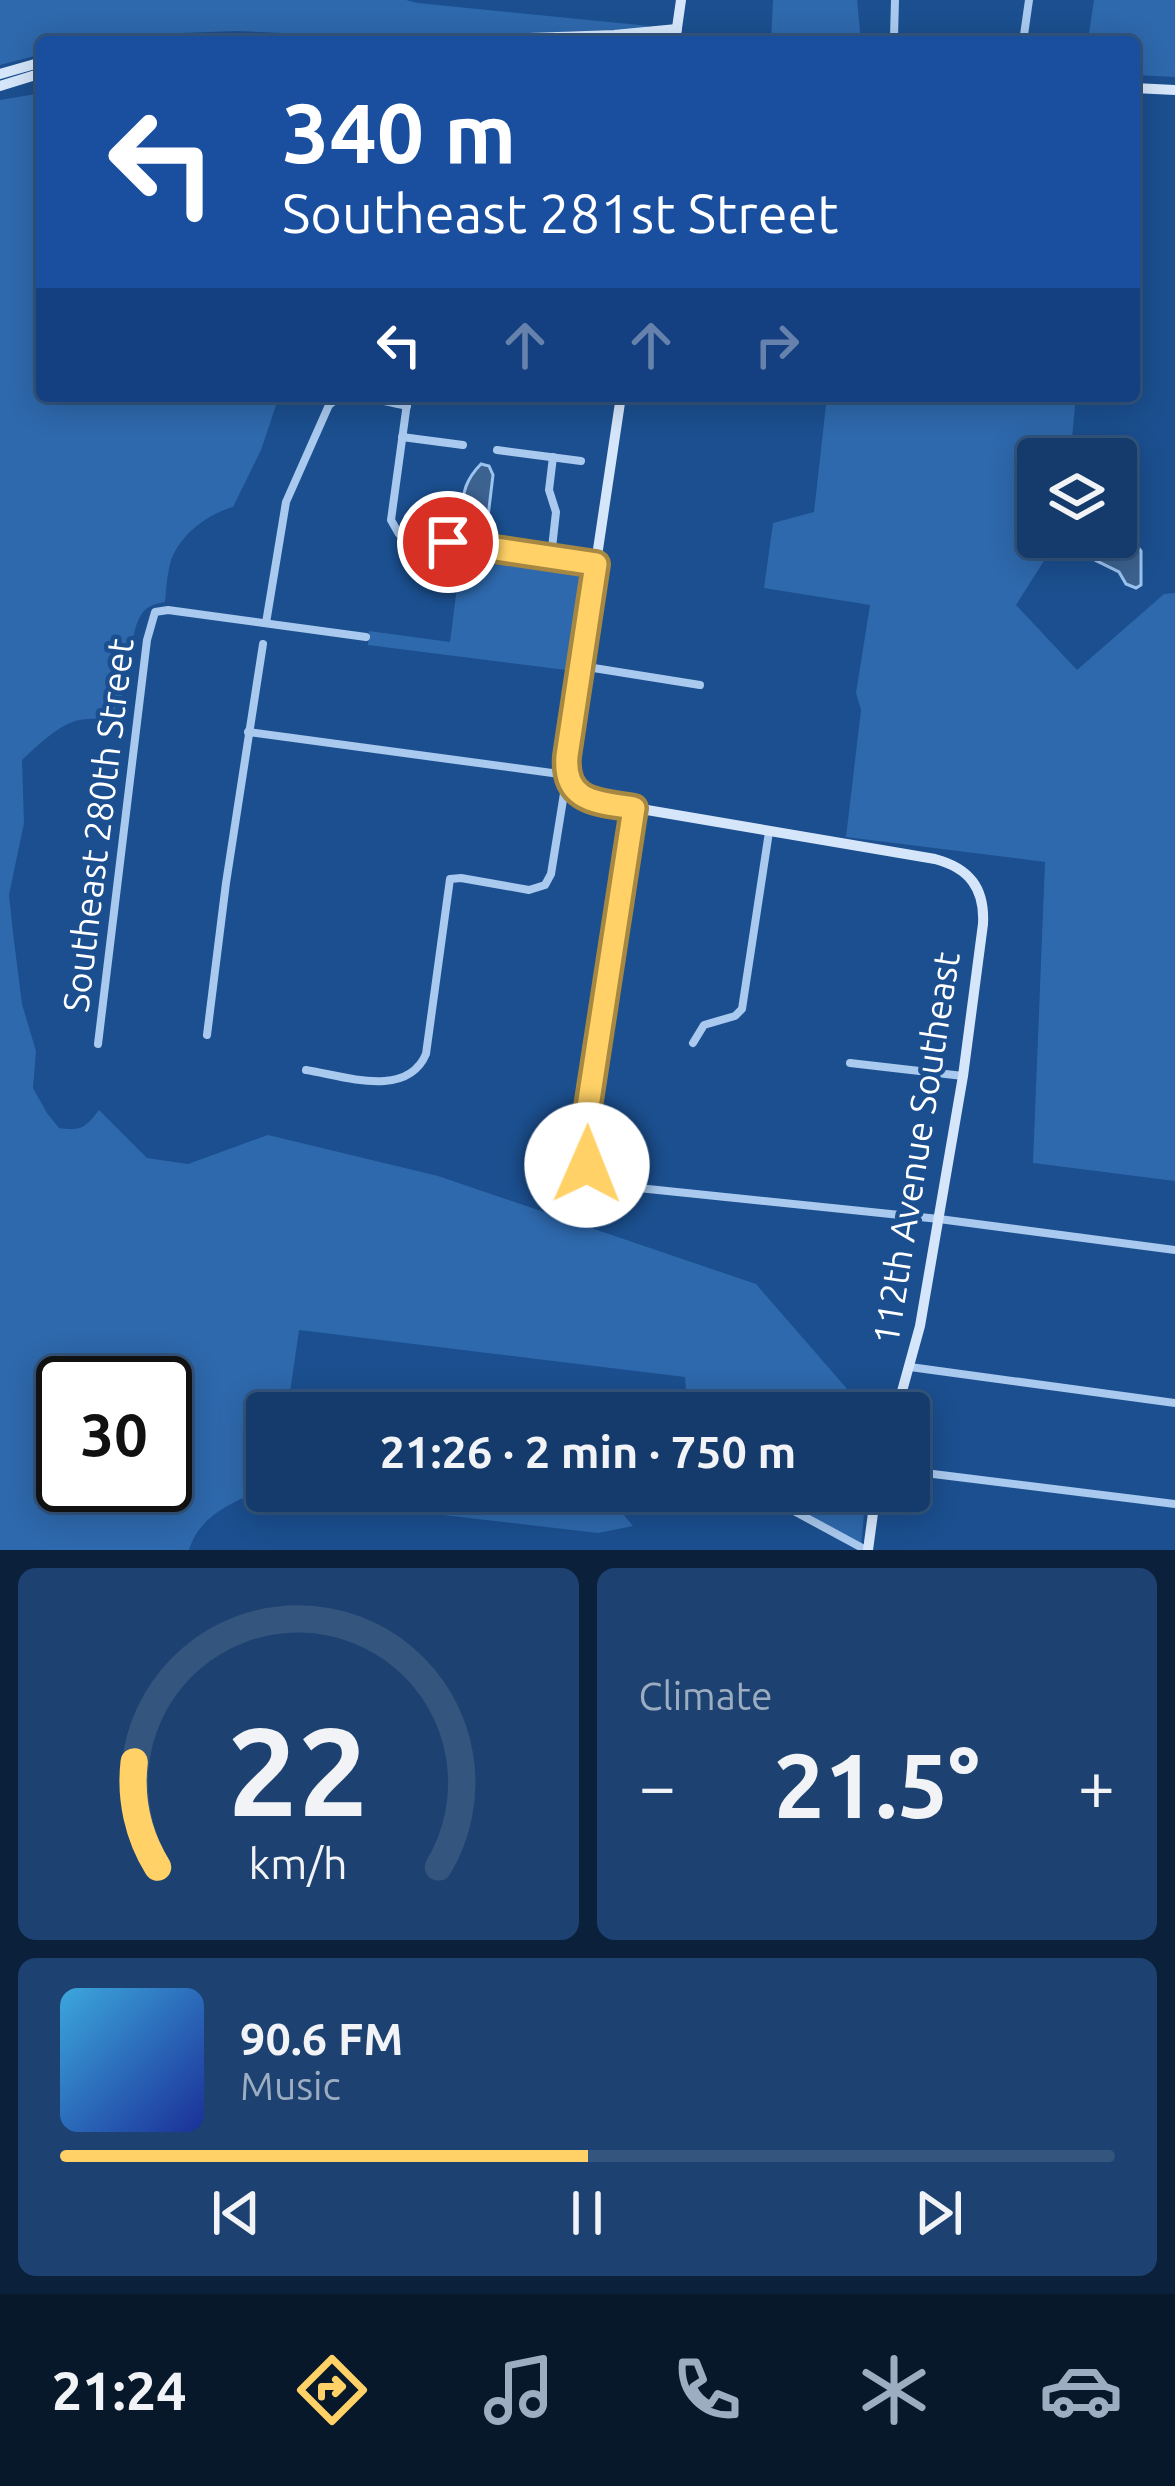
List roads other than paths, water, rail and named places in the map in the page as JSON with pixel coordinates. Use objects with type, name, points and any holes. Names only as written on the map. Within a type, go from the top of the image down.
[{"type":"street","points":[[676,36],[681,0]]},
{"type":"street","points":[[894,36],[896,0]]},
{"type":"street","points":[[1024,36],[1029,0]]},
{"type":"street","points":[[566,36],[655,36]]},
{"type":"street","points":[[0,74],[36,64]]},
{"type":"street","points":[[0,86],[36,76]]},
{"type":"street","points":[[1140,88],[1175,90]]},
{"type":"street","points":[[266,623],[286,502],[333,402]]},
{"type":"street","points":[[407,402],[391,520],[399,534],[596,564]]},
{"type":"street","points":[[306,1070],[384,1082],[410,1077],[421,1068],[426,1054],[450,879],[529,890],[545,885],[551,874],[620,402]]},
{"type":"street","points":[[402,437],[464,445]]},
{"type":"street","points":[[497,449],[581,461]]},
{"type":"street","points":[[550,557],[556,512],[549,490],[553,457]]},
{"type":"street","name":"Southeast 280th Street","points":[[98,1044],[152,618],[158,610],[168,610],[366,637]]},
{"type":"street","points":[[207,1035],[263,644]]},
{"type":"street","points":[[581,666],[700,685]]},
{"type":"street","points":[[248,732],[567,775]]},
{"type":"street","points":[[567,775],[584,797],[770,832],[742,1009],[735,1016],[704,1024],[693,1043]]},
{"type":"street","points":[[634,808],[584,1133],[584,1153],[592,1175],[619,1186],[939,1219],[1175,1250]]},
{"type":"street","name":"112th Avenue Southeast","points":[[770,832],[935,859],[960,867],[980,892],[983,923],[963,1076],[902,1392]]},
{"type":"street","points":[[850,1063],[963,1076]]},
{"type":"street","points":[[910,1367],[1175,1403]]},
{"type":"street","points":[[930,1475],[1175,1504]]},
{"type":"street","points":[[796,1512],[867,1550],[873,1512]]}]
